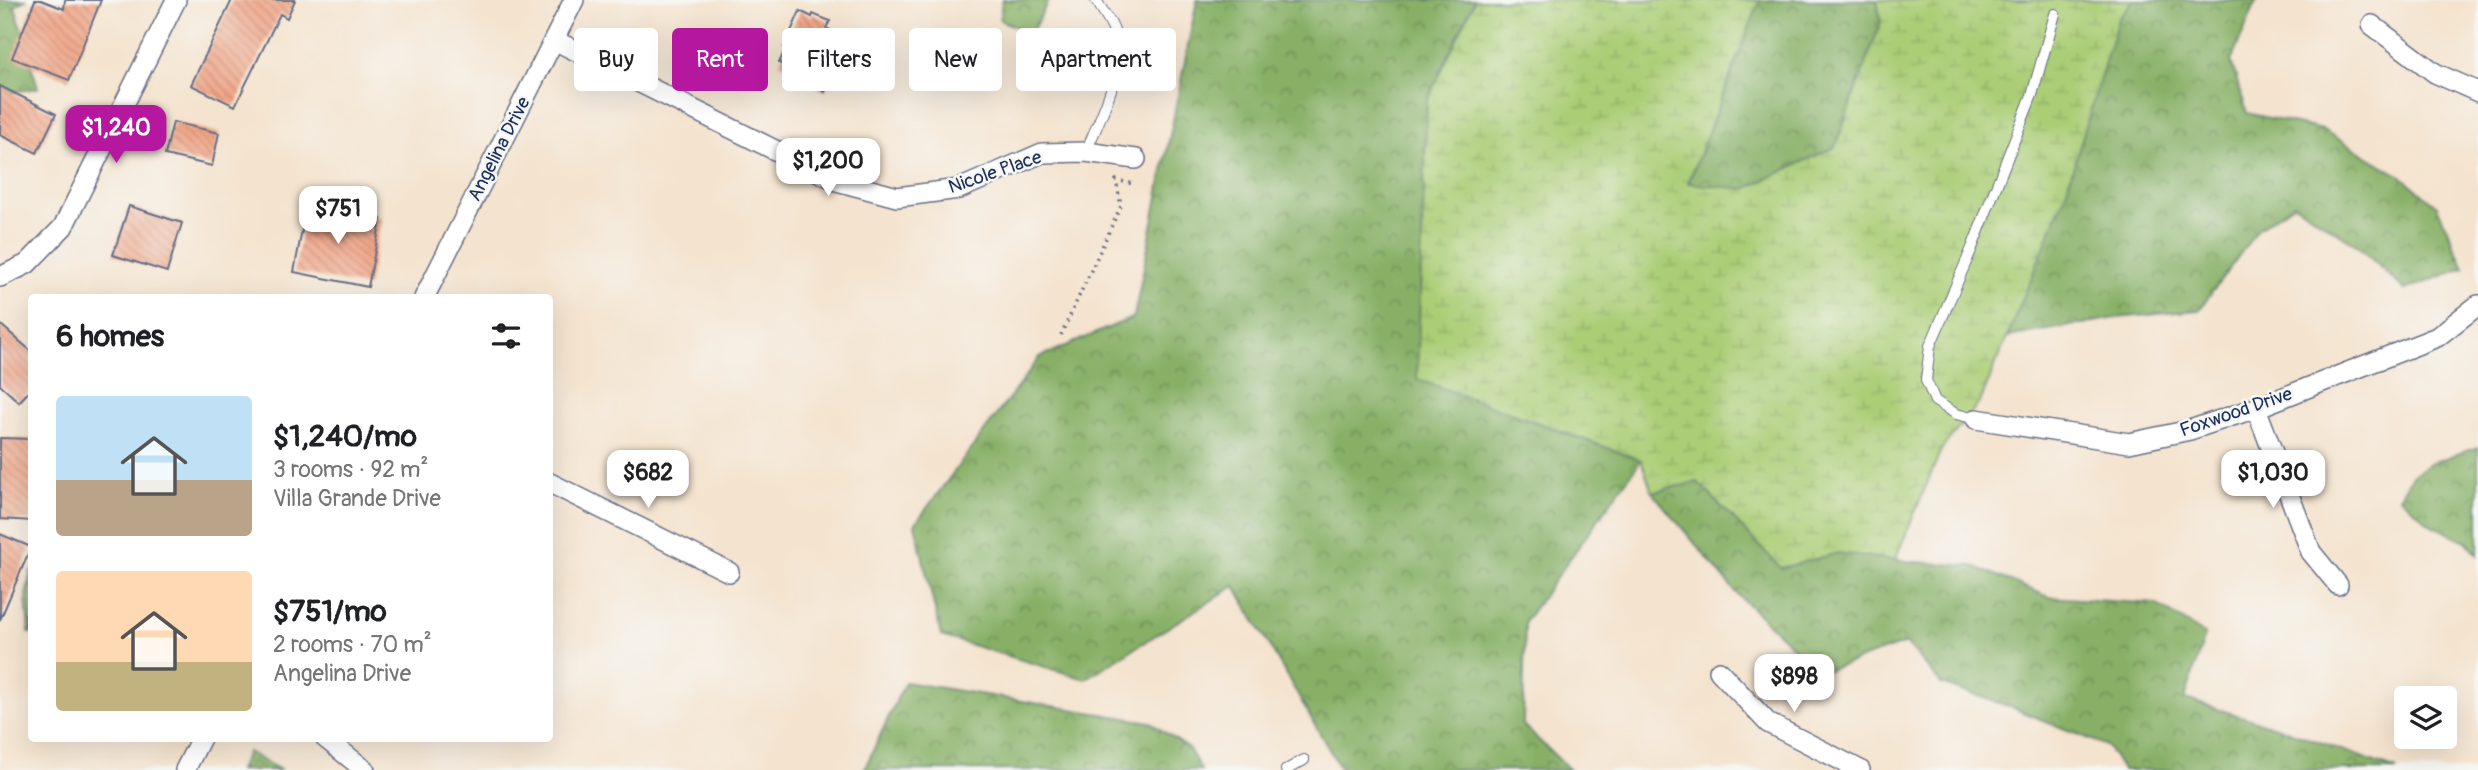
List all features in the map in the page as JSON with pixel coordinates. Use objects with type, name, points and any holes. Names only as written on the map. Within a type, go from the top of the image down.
[{"type":"street","points":[[0,277],[27,264],[62,227],[176,0]]},
{"type":"street","name":"Angelina Drive","points":[[426,294],[574,0]]},
{"type":"street","points":[[2372,25],[2435,73],[2478,92]]},
{"type":"street","name":"Nicole Place","points":[[554,40],[837,180],[897,197],[959,189],[1042,153],[1086,152],[1136,159]]},
{"type":"street","name":"Foxwood Drive","points":[[1976,419],[2129,443],[2190,430],[2256,408],[2437,337],[2478,305]]},
{"type":"street","points":[[2256,408],[2311,552],[2338,585]]},
{"type":"street","points":[[553,484],[729,572]]},
{"type":"street","points":[[1719,671],[1768,723],[1860,770]]},
{"type":"street","points":[[185,770],[199,742]]},
{"type":"street","points":[[330,742],[365,770]]},
{"type":"lane","points":[[1086,152],[1116,75],[1118,54],[1116,36],[1096,0]]},
{"type":"lane","points":[[1976,419],[1956,414],[1935,401],[1926,380],[1930,346],[2032,95],[2055,14]]},
{"type":"lane","points":[[1286,770],[1304,760]]},
{"type":"path","points":[[1061,335],[1121,206],[1116,180],[1133,184]]},
{"type":"green space","points":[[0,0],[25,0],[15,6],[38,88],[0,94]]},
{"type":"green space","points":[[1002,0],[1049,0],[1034,28],[1019,28],[1000,20]]},
{"type":"green space","points":[[1197,0],[1475,0],[1427,101],[1417,379],[1641,460],[1525,621],[1523,725],[1570,770],[1341,770],[1235,586],[1085,679],[941,636],[915,524],[1040,357],[1134,317]]},
{"type":"green space","points":[[1475,0],[1760,0],[1688,183],[1745,189],[1835,147],[1881,22],[1877,0],[2133,0],[2118,19],[2064,198],[1981,400],[1941,450],[1895,560],[1838,553],[1781,568],[1698,482],[1652,492],[1641,460],[1417,379],[1427,101]]},
{"type":"green space","points":[[1760,0],[1877,0],[1881,22],[1835,147],[1745,189],[1688,184]]},
{"type":"green space","points":[[2133,0],[2257,0],[2231,61],[2247,113],[2323,130],[2401,176],[2437,206],[2464,268],[2405,290],[2354,243],[2294,204],[2259,228],[2199,310],[2116,318],[2007,337],[2064,198],[2118,19]]},
{"type":"green space","points":[[2478,447],[2478,555],[2466,541],[2433,526],[2399,497],[2413,474],[2434,462]]},
{"type":"green space","points":[[1698,482],[1781,568],[1838,553],[1973,566],[2049,597],[2156,604],[2205,635],[2185,699],[2289,731],[2397,770],[2122,770],[2107,746],[2011,707],[1941,684],[1906,643],[1820,673],[1738,595],[1652,492]]},
{"type":"green space","points":[[28,586],[28,621],[26,596]]},
{"type":"green space","points":[[905,682],[1150,722],[1189,749],[1201,770],[864,770]]},
{"type":"green space","points":[[248,752],[280,770],[239,770]]},
{"type":"building","points":[[35,0],[64,9],[65,0],[101,0],[69,80],[12,58]]},
{"type":"building","points":[[232,0],[295,0],[287,18],[280,14],[235,106],[191,85]]},
{"type":"building","points":[[800,11],[830,21],[826,28],[792,28]]},
{"type":"building","points":[[0,86],[56,114],[37,153],[0,135]]},
{"type":"building","points":[[173,122],[219,133],[212,166],[165,155]]},
{"type":"building","points":[[307,204],[381,219],[368,287],[294,272]]},
{"type":"building","points":[[129,206],[182,223],[167,272],[113,255]]},
{"type":"building","points":[[0,324],[28,348],[28,392],[19,402],[0,385]]},
{"type":"building","points":[[0,438],[28,439],[28,521],[0,519]]},
{"type":"building","points":[[0,534],[28,546],[28,554],[0,620]]}]
